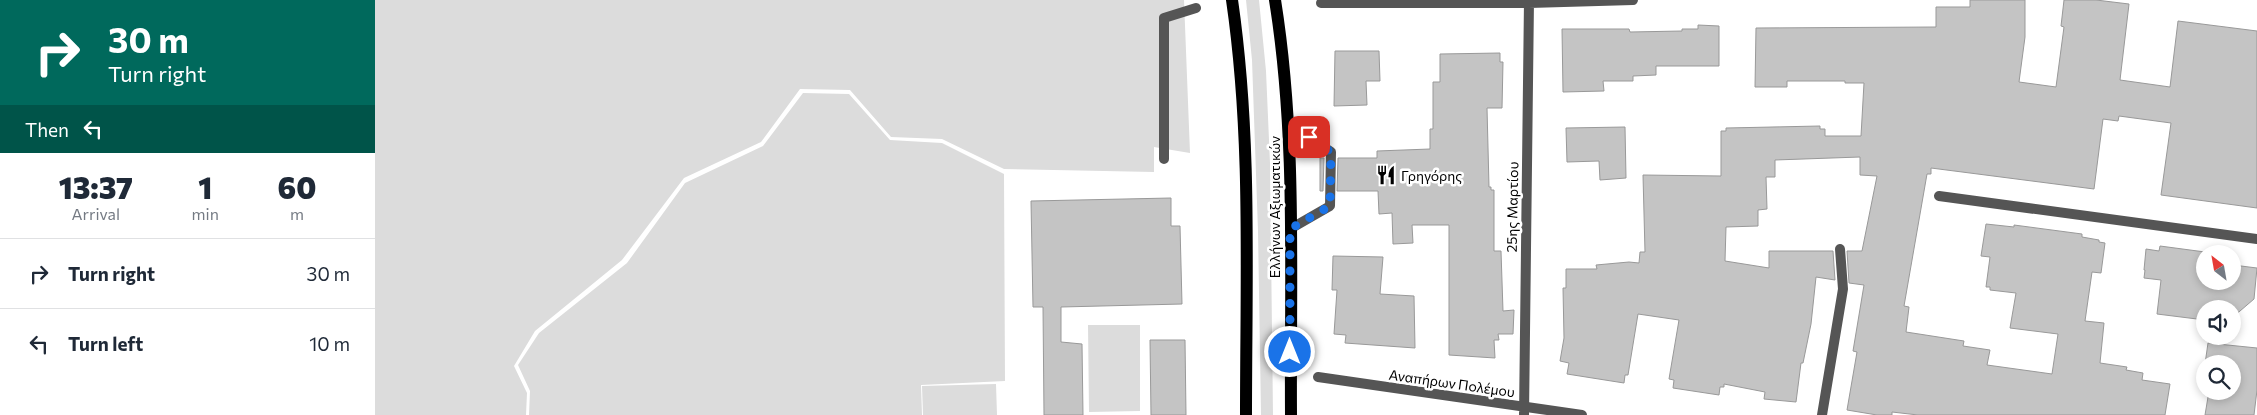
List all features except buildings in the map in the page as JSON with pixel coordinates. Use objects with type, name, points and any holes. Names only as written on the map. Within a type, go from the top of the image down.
[{"type":"main road","name":"Ελλήνων Αξιωματικών","points":[[1232,0],[1241,80],[1246,183],[1246,415]]},
{"type":"main road","name":"Ελλήνων Αξιωματικών","points":[[1275,0],[1282,40],[1288,124],[1291,415]]},
{"type":"street","points":[[1321,3],[1633,0]]},
{"type":"street","name":"25ης Μαρτίου","points":[[1524,411],[1529,2]]},
{"type":"street","points":[[1164,159],[1164,18],[1196,8]]},
{"type":"street","points":[[1288,124],[1331,152],[1330,206],[1290,229]]},
{"type":"street","points":[[1939,196],[2257,239]]},
{"type":"street","points":[[1822,415],[1843,289],[1840,249]]},
{"type":"street","name":"Αναπήρων Πολέμου","points":[[1318,377],[1524,411],[1582,415]]},
{"type":"shaded area","points":[[375,0],[1184,0],[1190,153],[1154,147],[1154,172],[1004,169],[942,139],[891,137],[850,90],[800,89],[761,142],[684,178],[622,260],[535,331],[514,366],[527,393],[526,415],[375,415]]},
{"type":"shaded area","points":[[1246,0],[1259,0],[1266,71],[1270,163],[1273,415],[1261,415],[1258,231],[1252,60]]},
{"type":"shaded area","points":[[803,93],[849,94],[890,140],[942,143],[1004,174],[1005,381],[921,385],[922,415],[529,415],[530,391],[518,365],[539,333],[627,263],[685,183],[763,146]]},
{"type":"shaded area","points":[[1088,325],[1140,325],[1140,411],[1089,412]]},
{"type":"shaded area","points":[[996,384],[997,415],[923,415],[922,386]]},
{"type":"place","name":"Γρηγόρης","points":[[1386,175]]},
{"type":"route","points":[[1290,352],[1290,229],[1330,206],[1331,152],[1309,137]]}]
